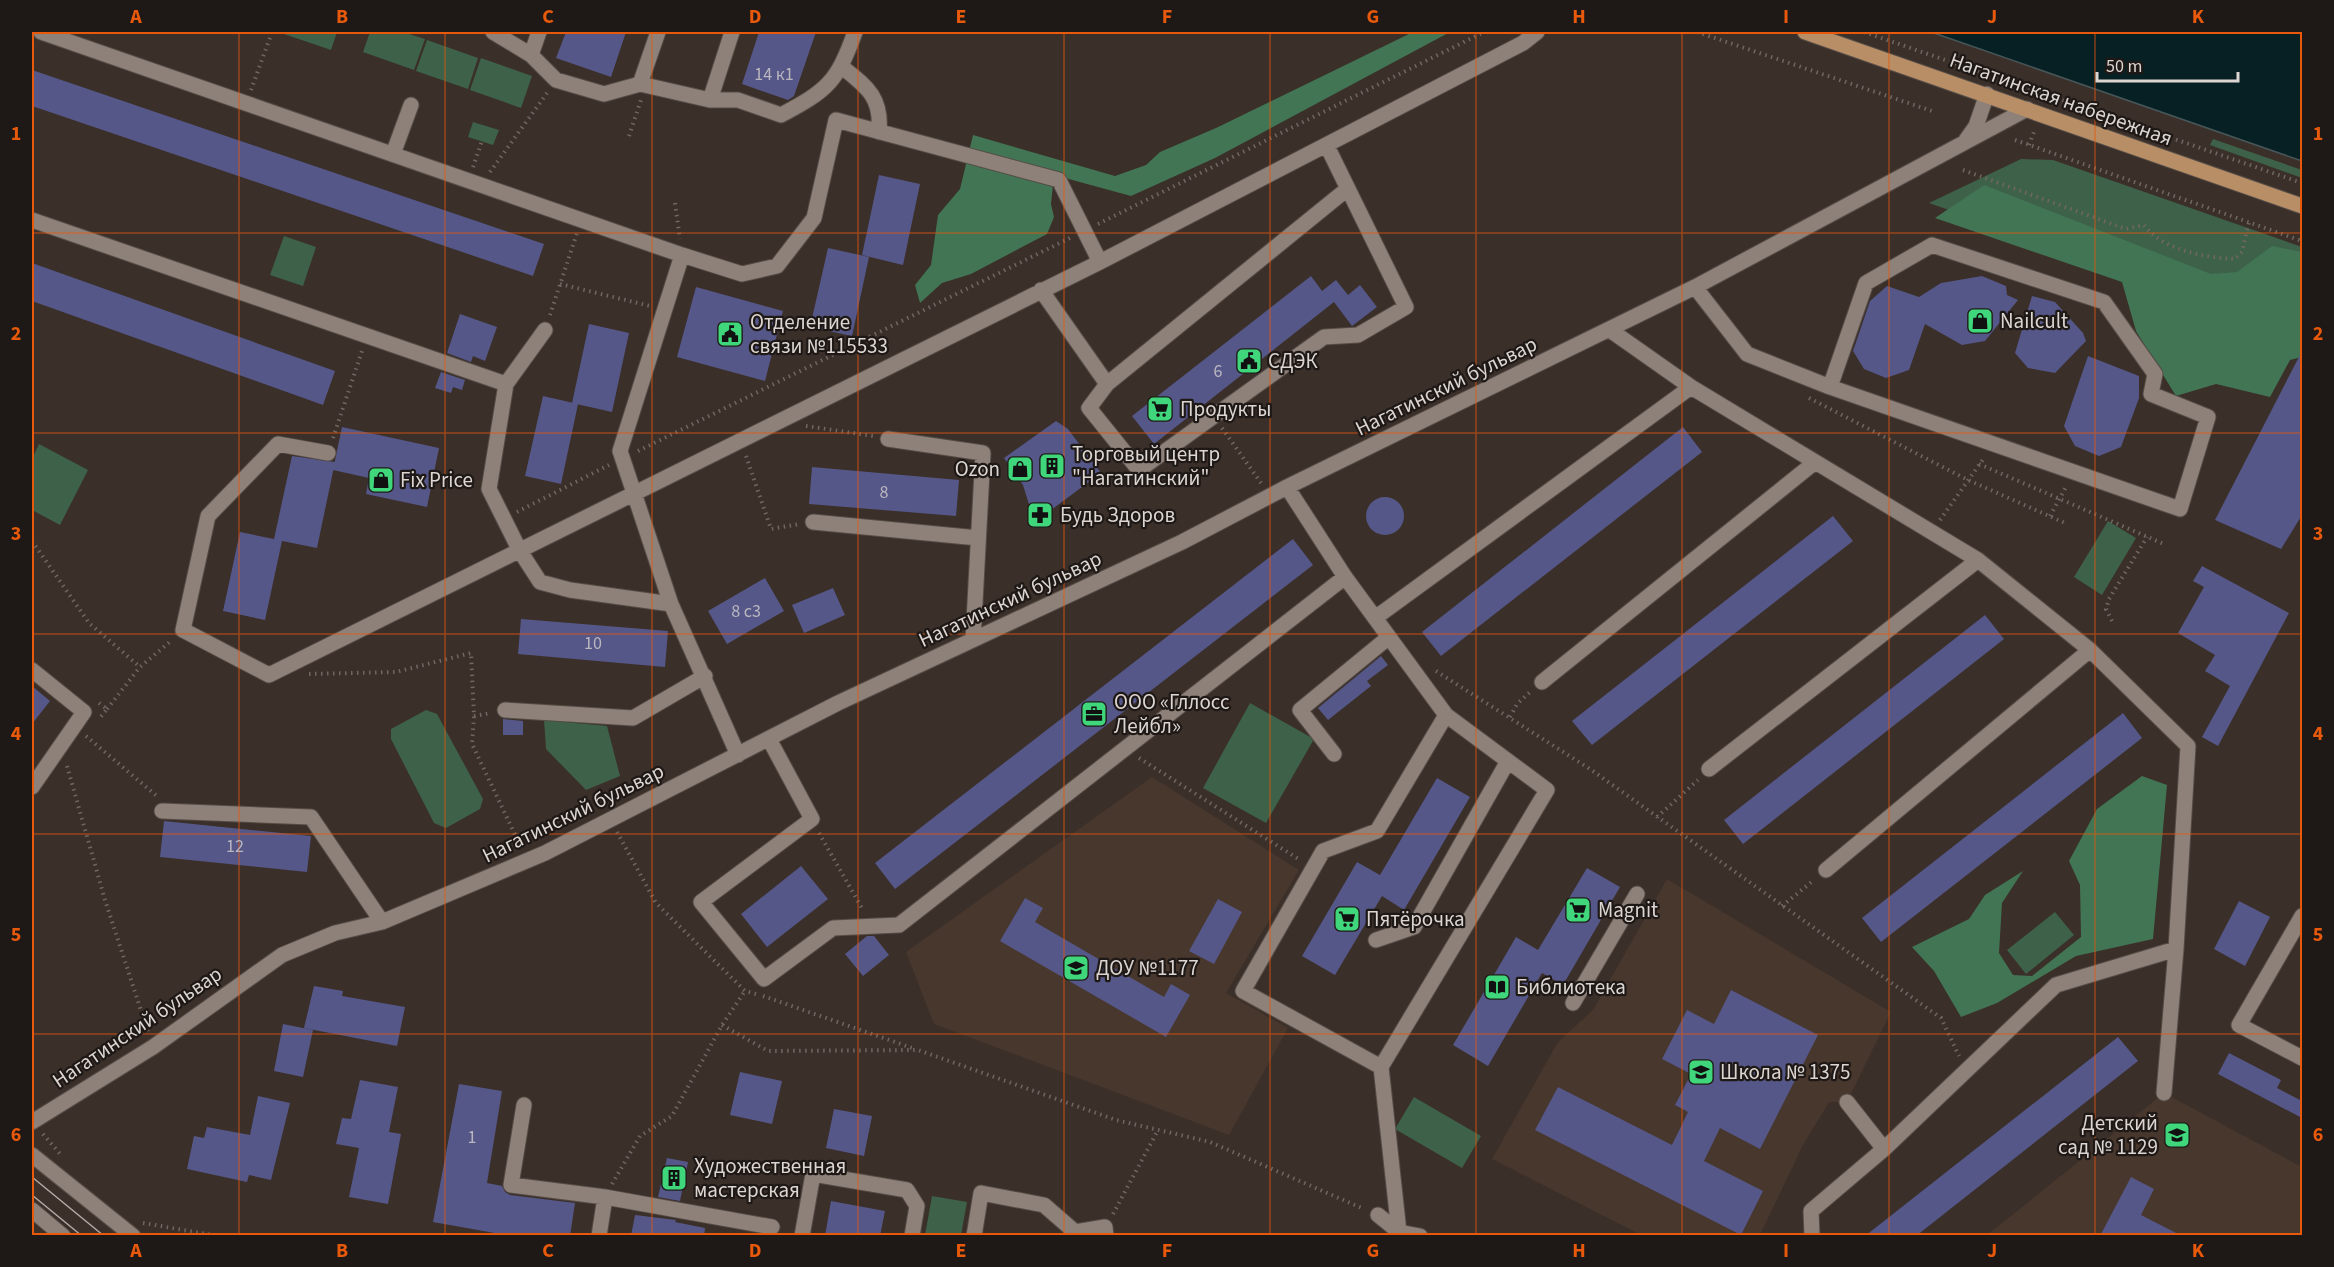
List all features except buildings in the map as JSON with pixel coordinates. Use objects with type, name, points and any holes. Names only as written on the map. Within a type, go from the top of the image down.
[{"type":"main road","name":"Нагатинская набережная","points":[[1805,32],[2302,206]]},
{"type":"street","points":[[41,32],[742,274],[777,266],[814,218],[836,120],[1059,180],[1100,262]]},
{"type":"street","points":[[493,32],[531,55],[556,80],[604,94],[643,85],[710,100],[738,100],[781,115],[816,96],[842,67],[855,32]]},
{"type":"street","points":[[531,55],[539,32]]},
{"type":"street","points":[[643,85],[658,32]]},
{"type":"street","points":[[710,100],[732,32]]},
{"type":"street","points":[[328,453],[278,444],[208,516],[183,630],[269,675],[1100,262],[1327,146],[1522,43],[1537,32]]},
{"type":"street","points":[[842,67],[870,89],[880,117],[879,132]]},
{"type":"street","points":[[1963,144],[1976,126],[1987,94]]},
{"type":"street","points":[[393,154],[411,105]]},
{"type":"street","name":"Нагатинский бульвар","points":[[35,1125],[153,1047],[282,954],[335,933],[382,922],[545,853],[738,754],[1182,542],[1287,487],[1610,330],[1695,287],[2027,109]]},
{"type":"street","points":[[1327,146],[1346,190],[1406,307],[1358,335],[1324,337],[1139,470],[1089,408],[1107,384],[1346,190]]},
{"type":"street","points":[[32,220],[506,384]]},
{"type":"street","points":[[1695,287],[1747,354],[1830,387],[2180,509],[2208,417],[2151,394],[2155,374],[2104,302],[1932,245],[1866,283],[1830,387]]},
{"type":"street","points":[[682,255],[620,451],[671,604],[738,754]]},
{"type":"street","points":[[1041,290],[1107,384]]},
{"type":"street","points":[[545,330],[506,384],[489,489],[520,551],[540,582],[570,590],[671,604]]},
{"type":"street","points":[[1610,330],[1691,387],[1978,561],[2090,650],[2188,746],[2176,949],[2164,1094]]},
{"type":"street","points":[[1375,618],[1691,387]]},
{"type":"street","points":[[888,439],[983,453],[973,640]]},
{"type":"street","points":[[1542,682],[1814,463]]},
{"type":"street","points":[[1287,487],[1345,577],[1446,715],[1546,790],[1381,1067],[1399,1232]]},
{"type":"street","points":[[813,522],[978,538]]},
{"type":"street","points":[[1709,769],[1978,561]]},
{"type":"street","points":[[769,739],[812,819],[701,902],[764,979],[833,928],[898,925],[1345,577]]},
{"type":"street","points":[[1334,754],[1300,710],[1389,637]]},
{"type":"street","points":[[1826,870],[2090,650]]},
{"type":"street","points":[[32,670],[84,712],[32,788]]},
{"type":"street","points":[[505,710],[633,718],[705,676]]},
{"type":"street","points":[[1381,1067],[1243,991],[1323,851],[1377,831],[1446,715]]},
{"type":"street","points":[[1376,940],[1414,927],[1508,761]]},
{"type":"street","points":[[168,811],[311,817],[382,922]]},
{"type":"street","points":[[1573,1003],[1637,894]]},
{"type":"street","points":[[2302,916],[2239,1025],[2302,1058]]},
{"type":"street","points":[[1812,1236],[1811,1211],[1884,1149],[2056,985],[2176,949]]},
{"type":"street","points":[[1847,1102],[1884,1149]]},
{"type":"street","points":[[524,1105],[511,1185],[605,1197],[772,1227]]},
{"type":"street","points":[[32,1155],[135,1231]]},
{"type":"street","points":[[802,1236],[813,1174],[907,1191],[917,1206],[912,1236]]},
{"type":"street","points":[[974,1236],[981,1193],[1044,1205],[1075,1232],[1106,1232]]},
{"type":"street","points":[[599,1236],[605,1197]]},
{"type":"street","points":[[32,1210],[63,1236]]},
{"type":"street","points":[[1378,1215],[1399,1232],[1420,1236]]},
{"type":"path","points":[[247,102],[272,32]]},
{"type":"path","points":[[504,519],[1484,32]]},
{"type":"path","points":[[1697,32],[1935,112]]},
{"type":"path","points":[[1864,32],[2302,183]]},
{"type":"path","points":[[476,181],[556,80]]},
{"type":"path","points":[[629,136],[643,85]]},
{"type":"path","points":[[2015,140],[2302,241]]},
{"type":"path","points":[[476,181],[482,141]]},
{"type":"path","points":[[1963,170],[2126,229],[2144,225],[2155,238],[2206,257],[2235,259],[2242,252],[2249,222]]},
{"type":"path","points":[[675,203],[682,255]]},
{"type":"path","points":[[545,330],[582,218]]},
{"type":"path","points":[[561,284],[666,310]]},
{"type":"path","points":[[328,453],[367,336]]},
{"type":"path","points":[[1801,394],[1968,480],[2065,523]]},
{"type":"path","points":[[779,422],[888,439]]},
{"type":"path","points":[[741,441],[771,529],[813,522]]},
{"type":"path","points":[[1931,533],[1993,444]]},
{"type":"path","points":[[1979,464],[2164,544]]},
{"type":"path","points":[[2050,516],[2074,472]]},
{"type":"path","points":[[2112,621],[2106,609],[2109,599],[2147,537]]},
{"type":"path","points":[[32,542],[89,623],[140,667]]},
{"type":"path","points":[[80,745],[140,667],[183,630]]},
{"type":"path","points":[[303,674],[396,672],[471,653],[474,716],[472,744],[520,845]]},
{"type":"path","points":[[1434,670],[1510,717],[1657,817],[1941,1018],[1966,1070]]},
{"type":"path","points":[[1510,717],[1517,704],[1542,682]]},
{"type":"path","points":[[97,702],[107,709]]},
{"type":"path","points":[[86,736],[168,811]]},
{"type":"path","points":[[1125,749],[1313,868]]},
{"type":"path","points":[[66,763],[105,900],[153,1047]]},
{"type":"path","points":[[1657,817],[1709,769]]},
{"type":"path","points":[[812,819],[872,926]]},
{"type":"path","points":[[1782,906],[1826,870]]},
{"type":"path","points":[[605,1197],[640,1136],[672,1116],[722,1025],[746,991],[764,979]]},
{"type":"path","points":[[722,1025],[768,1051],[918,1050],[1116,1120],[1210,1142],[1378,1215]]},
{"type":"path","points":[[35,1125],[57,1148],[65,1165]]},
{"type":"path","points":[[1106,1232],[1158,1130]]},
{"type":"path","points":[[135,1231],[218,1236]]},
{"type":"shaded area","name":"ДОУ №1177","points":[[1152,777],[1299,870],[1226,993],[1288,1028],[1229,1135],[934,1024],[906,952]]},
{"type":"shaded area","name":"Школа № 1375","points":[[1667,879],[1891,1012],[1847,1102],[1829,1102],[1803,1145],[1760,1235],[1641,1235],[1492,1159],[1558,1042],[1593,1010]]},
{"type":"shaded area","name":"Детский сад № 1129","points":[[2164,1093],[2302,1167],[2302,1235],[1986,1236]]},
{"type":"green space","points":[[278,32],[337,32],[331,50]]},
{"type":"green space","points":[[370,32],[403,32],[425,39],[414,70],[363,52]]},
{"type":"green space","points":[[1413,32],[1450,32],[1215,158],[1131,196],[1054,175],[1051,204],[1054,217],[1047,234],[971,274],[942,283],[920,303],[915,285],[931,265],[938,215],[960,189],[973,135],[1115,176],[1146,165],[1160,152],[1216,128]]},
{"type":"green space","points":[[427,40],[478,58],[468,89],[416,71]]},
{"type":"green space","points":[[481,58],[532,76],[521,108],[470,90]]},
{"type":"green space","points":[[473,122],[499,130],[493,145],[468,137]]},
{"type":"green space","points":[[2213,139],[2302,170],[2302,178],[2210,145]]},
{"type":"green space","points":[[2021,159],[2053,160],[2302,247],[2302,350],[2191,295],[1929,203]]},
{"type":"green space","points":[[1984,185],[2211,274],[2237,272],[2272,246],[2302,252],[2302,357],[2290,360],[2270,397],[2216,384],[2176,396],[2136,331],[2122,282],[1935,218]]},
{"type":"green space","points":[[284,236],[316,247],[303,286],[270,275]]},
{"type":"green space","points":[[39,444],[88,470],[60,525],[32,510],[32,459]]},
{"type":"green space","points":[[2108,521],[2136,538],[2102,595],[2074,577]]},
{"type":"green space","points":[[1250,703],[1314,739],[1266,823],[1203,788]]},
{"type":"green space","points":[[426,710],[437,714],[483,799],[480,809],[446,828],[434,823],[391,739],[391,729]]},
{"type":"green space","points":[[544,720],[607,726],[620,776],[586,790],[546,749]]},
{"type":"green space","points":[[2142,776],[2167,785],[2153,939],[2076,956],[1997,1003],[1961,1017],[1934,971],[1912,947],[1969,919],[1985,895],[2023,871],[2002,903],[1999,953],[2013,975],[2032,976],[2081,937],[2080,885],[2069,861],[2097,809]]},
{"type":"green space","points":[[2055,912],[2074,935],[2026,974],[2007,950]]},
{"type":"green space","points":[[1414,1097],[1481,1136],[1462,1168],[1395,1129]]},
{"type":"green space","points":[[932,1196],[967,1202],[961,1235],[925,1235]]},
{"type":"water","points":[[1931,32],[2302,32],[2302,161]]},
{"type":"tram line","points":[[32,1177],[104,1236]]},
{"type":"tram line","points":[[32,1195],[82,1236]]},
{"type":"place","name":"Nailcult","points":[[1980,321]]},
{"type":"place","name":"Отделение связи №115533","points":[[730,334]]},
{"type":"place","name":"СДЭК","points":[[1249,361]]},
{"type":"place","name":"Продукты","points":[[1160,409]]},
{"type":"place","name":"Торговый центр \"Нагатинский\"","points":[[1052,466]]},
{"type":"place","name":"Ozon","points":[[1020,469]]},
{"type":"place","name":"Fix Price","points":[[381,480]]},
{"type":"place","name":"Будь Здоров","points":[[1040,515]]},
{"type":"place","name":"ООО «Гллосс Лейбл»","points":[[1094,714]]},
{"type":"place","name":"Magnit","points":[[1578,910]]},
{"type":"place","name":"Пятёрочка","points":[[1347,919]]},
{"type":"place","name":"ДОУ №1177","points":[[1076,968]]},
{"type":"place","name":"Библиотека","points":[[1497,987]]},
{"type":"place","name":"Школа № 1375","points":[[1701,1072]]},
{"type":"place","name":"Детский сад № 1129","points":[[2177,1135]]},
{"type":"place","name":"Художественная мастерская","points":[[674,1178]]}]
